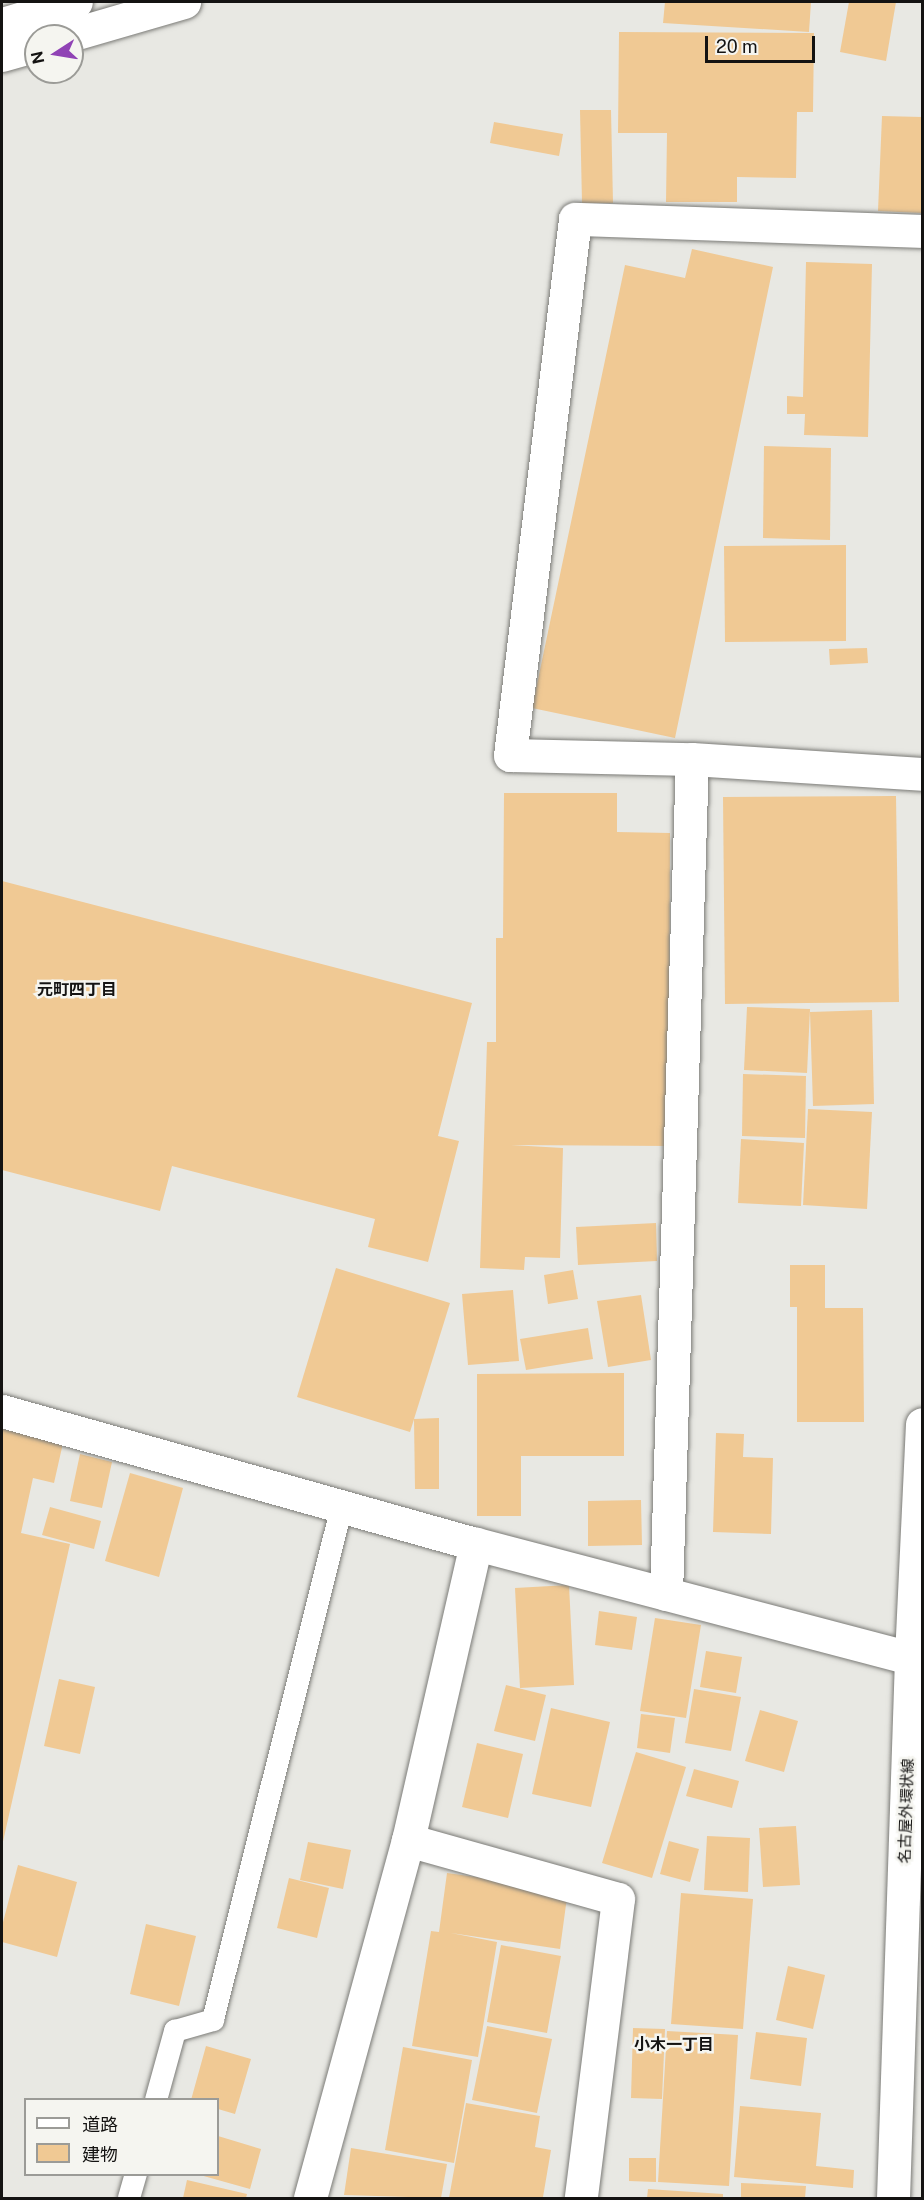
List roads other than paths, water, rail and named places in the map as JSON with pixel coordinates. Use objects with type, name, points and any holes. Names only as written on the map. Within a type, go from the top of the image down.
[{"type":"main road","points":[[2,24],[76,2]]},
{"type":"main road","points":[[84,31],[184,2]]},
{"type":"main road","points":[[2,55],[24,49]]},
{"type":"main road","points":[[922,231],[575,219],[510,755],[693,759],[922,774]]},
{"type":"main road","points":[[666,1594],[693,759]]},
{"type":"main road","points":[[2,1411],[476,1544],[916,1659]]},
{"type":"main road","name":"名古屋外環状線","points":[[893,2199],[916,1659],[922,1424]]},
{"type":"main road","points":[[310,2199],[408,1840],[476,1544]]},
{"type":"main road","points":[[408,1840],[618,1899],[581,2199]]},
{"type":"lane","points":[[157,2098],[175,2031],[213,2020],[342,1506]]},
{"type":"lane","points":[[129,2199],[136,2176]]},
{"type":"district","name":"元町四丁目","points":[[77,990]]},
{"type":"district","name":"小木一丁目","points":[[674,2045]]}]
